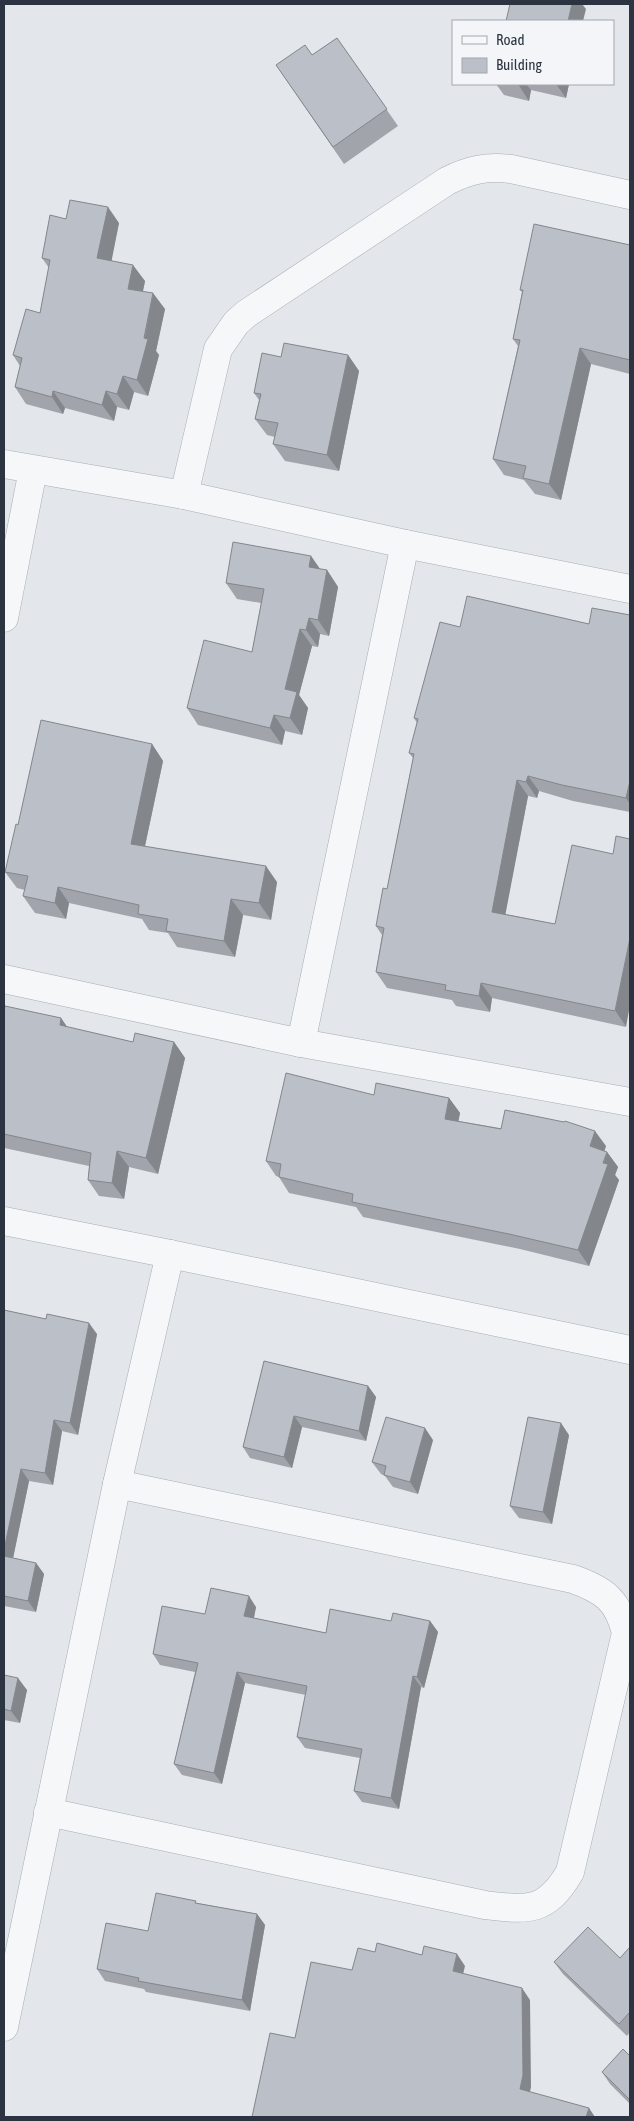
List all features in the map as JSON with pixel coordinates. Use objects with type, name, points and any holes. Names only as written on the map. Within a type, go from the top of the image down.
[{"type":"street","points":[[184,495],[218,348],[236,323],[246,314],[447,181],[478,168],[495,167],[510,169],[630,195]]},
{"type":"street","points":[[4,464],[184,495],[405,544],[630,588]]},
{"type":"street","points":[[4,618],[33,470]]},
{"type":"street","points":[[301,1042],[405,544]]},
{"type":"street","points":[[4,979],[301,1042],[630,1102]]},
{"type":"street","points":[[4,1221],[630,1350]]},
{"type":"street","points":[[4,2027],[117,1484],[170,1254]]},
{"type":"street","points":[[48,1812],[485,1905],[523,1909],[546,1901],[560,1890],[570,1872],[626,1633],[622,1618],[614,1602],[594,1586],[573,1579],[117,1484]]},
{"type":"building","points":[[510,4],[572,4],[568,20],[506,20]]},
{"type":"building","points":[[337,38],[387,109],[333,147],[276,65],[305,45],[312,55]]},
{"type":"building","points":[[70,200],[108,207],[97,258],[133,265],[128,289],[153,293],[144,338],[148,339],[137,380],[123,376],[117,394],[106,391],[102,405],[53,391],[52,397],[15,387],[22,358],[13,355],[26,309],[40,313],[50,260],[42,258],[50,215],[66,219]]},
{"type":"building","points":[[534,224],[630,245],[630,360],[580,348],[549,484],[523,478],[526,466],[493,459],[520,340],[513,339],[523,290],[520,290]]},
{"type":"building","points":[[284,343],[348,355],[327,455],[273,444],[278,423],[255,419],[261,394],[254,393],[262,353],[281,357]]},
{"type":"building","points":[[233,542],[311,556],[309,567],[327,570],[318,620],[309,618],[306,630],[300,629],[285,689],[297,692],[290,718],[274,715],[270,728],[187,708],[204,640],[252,652],[264,589],[226,583]]},
{"type":"building","points":[[467,596],[589,624],[592,608],[630,615],[630,781],[626,798],[528,776],[526,782],[517,780],[492,912],[555,924],[572,845],[613,854],[616,836],[630,839],[630,938],[615,1011],[481,983],[479,996],[445,990],[446,985],[376,972],[384,928],[376,926],[383,888],[387,889],[414,754],[409,753],[418,719],[414,718],[440,622],[460,627]]},
{"type":"building","points":[[41,720],[152,744],[131,844],[266,866],[259,903],[231,899],[224,941],[166,931],[168,919],[138,914],[139,905],[58,887],[55,903],[23,896],[28,876],[5,872],[16,824],[18,825]]},
{"type":"building","points":[[5,1006],[61,1018],[60,1025],[133,1042],[135,1033],[174,1042],[146,1158],[117,1151],[112,1183],[88,1180],[91,1153],[4,1134]]},
{"type":"building","points":[[286,1073],[374,1095],[376,1083],[449,1098],[445,1119],[501,1129],[505,1110],[565,1121],[595,1131],[590,1146],[607,1152],[603,1163],[608,1164],[578,1250],[352,1202],[353,1194],[279,1177],[281,1164],[266,1161]]},
{"type":"building","points":[[4,1310],[46,1319],[47,1314],[89,1323],[70,1423],[54,1420],[45,1473],[21,1469],[4,1550]]},
{"type":"building","points":[[264,1361],[368,1386],[359,1431],[294,1416],[284,1457],[243,1447]]},
{"type":"building","points":[[386,1417],[425,1428],[410,1482],[384,1475],[386,1466],[372,1462]]},
{"type":"building","points":[[528,1417],[561,1423],[543,1512],[510,1506]]},
{"type":"building","points":[[4,1556],[36,1563],[28,1601],[4,1596]]},
{"type":"building","points":[[211,1588],[249,1596],[244,1616],[326,1633],[330,1609],[391,1621],[393,1613],[430,1621],[417,1677],[413,1676],[391,1798],[354,1791],[362,1749],[297,1737],[307,1686],[237,1672],[214,1773],[174,1764],[198,1663],[153,1654],[162,1606],[205,1614]]},
{"type":"building","points":[[4,1675],[18,1678],[11,1711],[4,1709]]},
{"type":"building","points":[[156,1893],[196,1901],[195,1903],[257,1914],[242,2000],[138,1981],[139,1978],[97,1969],[106,1923],[148,1931]]},
{"type":"building","points":[[588,1927],[620,1958],[630,1947],[630,2012],[619,2024],[554,1962]]},
{"type":"building","points":[[377,1943],[422,1955],[424,1946],[457,1954],[453,1971],[522,1988],[523,2075],[520,2089],[589,2108],[586,2117],[252,2117],[270,2033],[295,2038],[311,1962],[352,1970],[358,1948],[375,1952]]},
{"type":"building","points":[[623,2049],[630,2056],[630,2100],[602,2072]]}]
